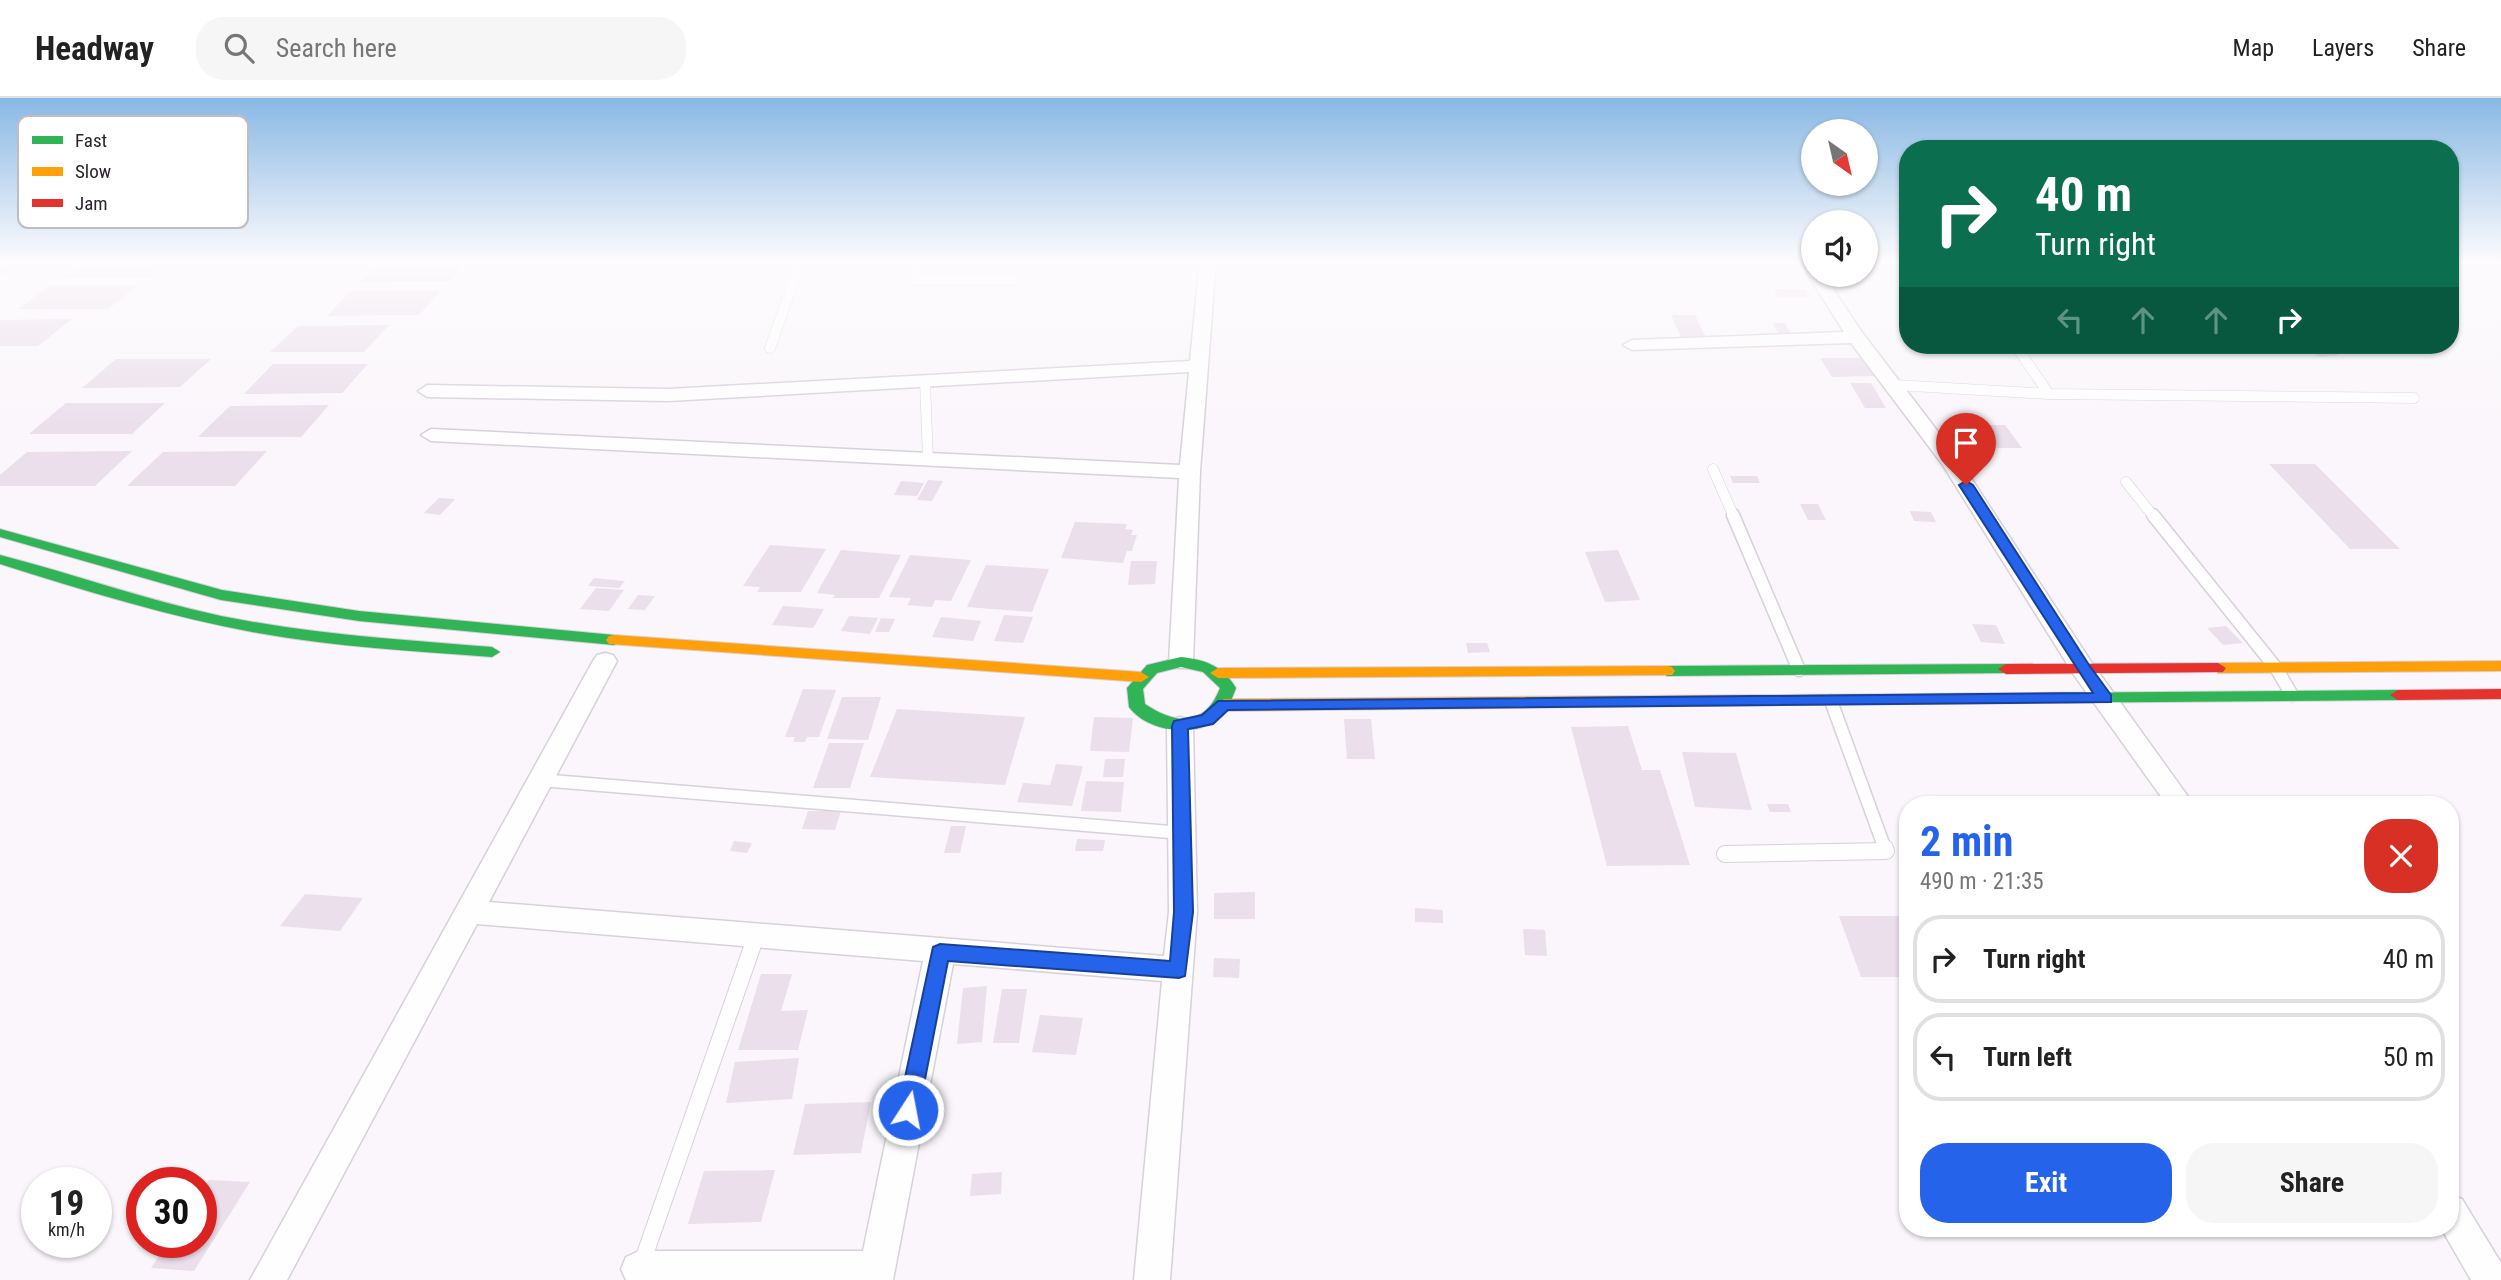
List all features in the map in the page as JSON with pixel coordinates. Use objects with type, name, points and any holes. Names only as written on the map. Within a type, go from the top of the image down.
[{"type":"street","points":[[1181,662],[1190,472],[1203,315]]},
{"type":"street","points":[[1842,315],[1951,462],[2083,669],[2175,796]]},
{"type":"street","points":[[1632,345],[1856,337]]},
{"type":"street","points":[[427,391],[575,396],[702,394],[1064,371],[1198,366]]},
{"type":"street","points":[[431,435],[1190,472]]},
{"type":"street","points":[[0,533],[221,596],[359,616],[604,639],[1141,677],[1166,664],[1181,662],[1208,667],[1218,673],[1228,688],[1224,705],[1207,720],[1180,726],[1167,725],[1144,715],[1127,698],[1141,677]]},
{"type":"street","points":[[0,559],[113,595],[191,614],[336,640],[511,654]]},
{"type":"street","points":[[268,1280],[606,661]]},
{"type":"street","points":[[1218,673],[2501,666]]},
{"type":"street","points":[[1224,705],[2501,694]]},
{"type":"street","points":[[1152,1280],[1183,912],[1180,726]]},
{"type":"street","points":[[468,912],[1179,970]]},
{"type":"street","points":[[638,1275],[876,1274],[940,952]]},
{"type":"street","points":[[2459,1226],[2491,1280]]},
{"type":"lane","points":[[770,348],[779,315]]},
{"type":"lane","points":[[2021,354],[2049,394]]},
{"type":"lane","points":[[925,381],[928,460]]},
{"type":"lane","points":[[1895,385],[2049,394],[2414,398]]},
{"type":"lane","points":[[1713,469],[1799,670]]},
{"type":"lane","points":[[2126,482],[2276,668],[2292,695]]},
{"type":"lane","points":[[1725,854],[1886,850],[1831,701]]},
{"type":"lane","points":[[540,780],[1182,834]]},
{"type":"lane","points":[[638,1275],[756,936]]},
{"type":"building","points":[[328,315],[404,315],[327,316]]},
{"type":"building","points":[[1671,315],[1695,315],[1706,337],[1681,337]]},
{"type":"building","points":[[72,319],[38,346],[0,346],[0,320]]},
{"type":"building","points":[[1773,323],[1785,323],[1792,336],[1780,336]]},
{"type":"building","points":[[389,325],[364,352],[270,352],[298,326]]},
{"type":"building","points":[[2314,354],[2339,355],[2318,357]]},
{"type":"building","points":[[1820,358],[1863,358],[1875,376],[1832,377]]},
{"type":"building","points":[[116,359],[211,359],[180,387],[82,388]]},
{"type":"building","points":[[273,364],[368,364],[342,393],[244,394]]},
{"type":"building","points":[[1850,383],[1871,383],[1886,408],[1865,408]]},
{"type":"building","points":[[66,403],[165,403],[132,434],[29,434]]},
{"type":"building","points":[[329,405],[301,437],[198,437],[230,406]]},
{"type":"building","points":[[1961,425],[2005,425],[2022,448],[1978,448]]},
{"type":"building","points":[[132,451],[95,486],[0,486],[0,475],[27,452]]},
{"type":"building","points":[[267,451],[235,486],[127,486],[163,452]]},
{"type":"building","points":[[2269,464],[2315,464],[2400,549],[2350,549]]},
{"type":"building","points":[[1730,476],[1757,476],[1760,483],[1733,483]]},
{"type":"building","points":[[928,480],[943,481],[932,501],[917,500]]},
{"type":"building","points":[[901,481],[924,483],[917,496],[894,495]]},
{"type":"building","points":[[439,498],[455,499],[440,515],[424,513]]},
{"type":"building","points":[[1800,504],[1818,504],[1826,520],[1808,520]]},
{"type":"building","points":[[1910,511],[1931,512],[1936,522],[1914,521]]},
{"type":"building","points":[[1075,522],[1127,524],[1125,529],[1133,530],[1131,535],[1137,535],[1132,551],[1127,551],[1123,563],[1061,558]]},
{"type":"building","points":[[770,545],[826,549],[801,592],[757,592],[760,587],[743,586]]},
{"type":"building","points":[[841,550],[901,555],[879,598],[833,598],[835,595],[817,593]]},
{"type":"building","points":[[1618,550],[1640,600],[1605,602],[1585,552]]},
{"type":"building","points":[[910,555],[971,560],[951,601],[935,600],[932,607],[907,605],[911,598],[889,597]]},
{"type":"building","points":[[1131,561],[1157,561],[1155,584],[1128,585]]},
{"type":"building","points":[[986,565],[1049,569],[1032,612],[967,607]]},
{"type":"building","points":[[594,578],[625,581],[619,588],[588,586]]},
{"type":"building","points":[[596,588],[624,590],[609,611],[580,609]]},
{"type":"building","points":[[638,595],[655,596],[645,610],[628,609]]},
{"type":"building","points":[[783,606],[824,609],[813,628],[772,625]]},
{"type":"building","points":[[1004,615],[1033,617],[1023,643],[994,641]]},
{"type":"building","points":[[849,616],[878,618],[870,634],[841,631]]},
{"type":"building","points":[[941,617],[981,621],[973,641],[932,637]]},
{"type":"building","points":[[881,618],[895,619],[889,632],[875,632]]},
{"type":"building","points":[[1972,624],[1996,625],[2005,644],[1981,642]]},
{"type":"building","points":[[2226,626],[2243,643],[2223,645],[2207,628]]},
{"type":"building","points":[[1466,643],[1487,643],[1490,652],[1468,653]]},
{"type":"building","points":[[803,689],[836,690],[819,737],[807,737],[805,742],[793,742],[795,737],[785,737]]},
{"type":"building","points":[[842,697],[881,697],[868,740],[827,739]]},
{"type":"building","points":[[897,709],[1025,717],[1005,785],[870,777]]},
{"type":"building","points":[[1094,717],[1133,718],[1129,752],[1090,751]]},
{"type":"building","points":[[1344,719],[1371,719],[1375,759],[1347,759]]},
{"type":"building","points":[[1628,726],[1642,770],[1660,770],[1690,865],[1607,866],[1571,727]]},
{"type":"building","points":[[829,743],[864,743],[850,788],[813,788]]},
{"type":"building","points":[[1682,752],[1736,753],[1752,810],[1695,807]]},
{"type":"building","points":[[1105,759],[1125,759],[1123,777],[1103,777]]},
{"type":"building","points":[[1056,764],[1083,766],[1072,806],[1017,802],[1023,783],[1050,785]]},
{"type":"building","points":[[1086,781],[1124,782],[1121,812],[1081,811]]},
{"type":"building","points":[[1767,804],[1788,804],[1791,812],[1770,812]]},
{"type":"building","points":[[808,811],[841,811],[835,830],[802,829]]},
{"type":"building","points":[[951,826],[966,826],[960,853],[944,853]]},
{"type":"building","points":[[1077,839],[1105,840],[1103,851],[1075,851]]},
{"type":"building","points":[[734,841],[752,843],[747,853],[730,851]]},
{"type":"building","points":[[1255,892],[1255,919],[1214,919],[1214,893]]},
{"type":"building","points":[[305,894],[363,898],[340,931],[280,926]]},
{"type":"building","points":[[1415,908],[1443,910],[1443,923],[1415,922]]},
{"type":"building","points":[[1839,916],[1899,916],[1899,977],[1861,977]]},
{"type":"building","points":[[1523,929],[1545,930],[1547,956],[1525,955]]},
{"type":"building","points":[[1214,958],[1240,959],[1239,978],[1213,977]]},
{"type":"building","points":[[761,974],[792,974],[781,1011],[808,1010],[798,1050],[738,1050]]},
{"type":"building","points":[[987,986],[982,1042],[957,1044],[963,988]]},
{"type":"building","points":[[1002,989],[1027,989],[1019,1043],[993,1043]]},
{"type":"building","points":[[1040,1015],[1083,1018],[1076,1055],[1032,1052]]},
{"type":"building","points":[[799,1058],[792,1099],[726,1103],[735,1062]]},
{"type":"building","points":[[871,1102],[861,1153],[793,1155],[805,1104]]},
{"type":"building","points":[[775,1170],[761,1222],[688,1224],[704,1171]]},
{"type":"building","points":[[1002,1172],[1001,1194],[970,1196],[972,1174]]},
{"type":"building","points":[[217,1180],[250,1182],[217,1234]]},
{"type":"building","points":[[158,1258],[202,1258],[194,1271],[151,1268]]},
{"type":"traffic: fast","points":[[0,533],[221,595],[359,616],[614,640]]},
{"type":"traffic: fast","points":[[0,559],[146,603],[257,628],[344,640],[492,652]]},
{"type":"traffic: fast","points":[[1181,662],[1209,669],[1219,676],[1228,688],[1214,714],[1203,721],[1177,725],[1150,716],[1137,707],[1135,688],[1152,669],[1181,662]]},
{"type":"traffic: fast","points":[[1667,671],[2006,669]]},
{"type":"traffic: fast","points":[[1786,700],[2398,695]]},
{"type":"traffic: slow","points":[[614,640],[1141,677]]},
{"type":"traffic: slow","points":[[2218,668],[2501,666]]},
{"type":"traffic: slow","points":[[1218,673],[1667,671]]},
{"type":"traffic: slow","points":[[1224,705],[1786,700]]},
{"type":"traffic: jam","points":[[2006,669],[2218,668]]},
{"type":"traffic: jam","points":[[2398,695],[2501,694]]},
{"type":"route","points":[[908,1110],[940,952],[1179,970],[1183,912],[1180,726],[1207,720],[1224,705],[2106,698],[2083,669],[1966,485]]}]
